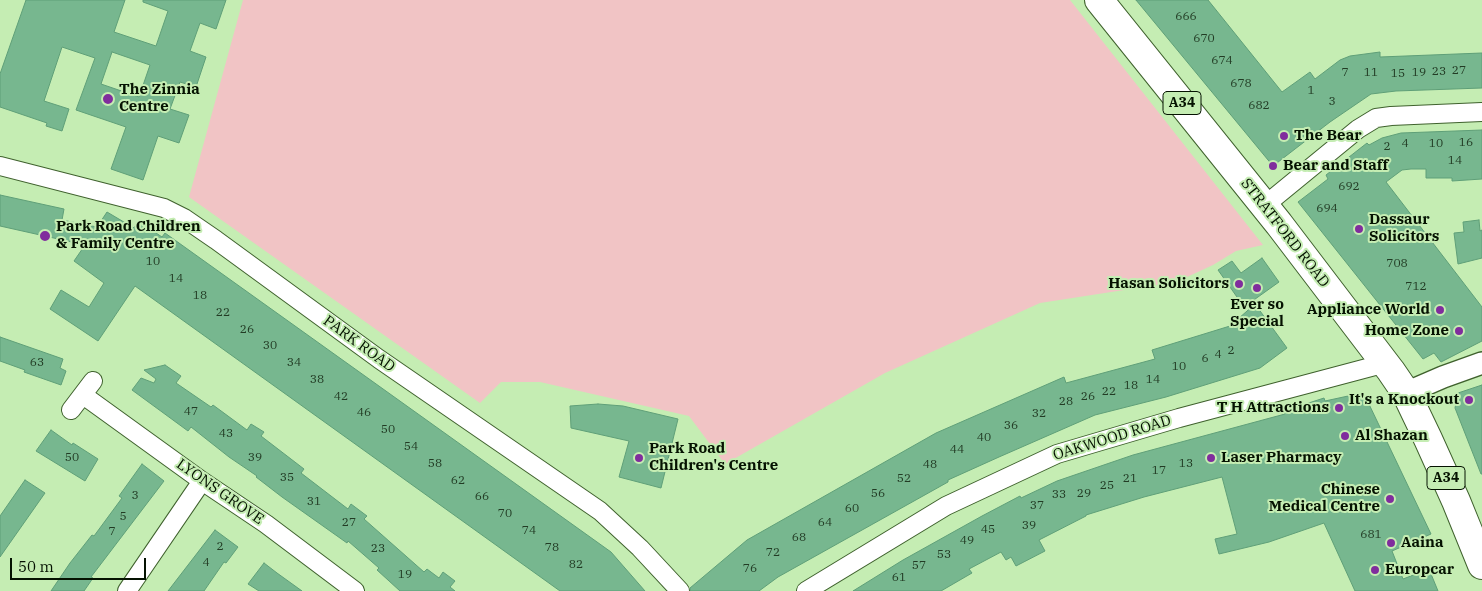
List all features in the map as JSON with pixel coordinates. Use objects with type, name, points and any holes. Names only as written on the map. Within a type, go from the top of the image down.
[{"type":"highway","name":"STRATFORD ROAD","points":[[1099,0],[1264,206],[1386,363],[1406,393],[1456,501],[1482,564]]},
{"type":"street","points":[[1264,206],[1358,129],[1376,118],[1482,112]]},
{"type":"street","name":"PARK ROAD","points":[[0,166],[164,208],[184,218],[379,359],[600,511],[640,548],[680,591]]},
{"type":"street","name":"OAKWOOD ROAD","points":[[806,591],[946,506],[1057,454],[1179,418],[1386,363]]},
{"type":"street","points":[[1406,393],[1443,376],[1482,363]]},
{"type":"street","name":"LYONS GROVE","points":[[70,410],[88,388],[202,481],[266,524],[355,591]]},
{"type":"street","points":[[127,591],[202,481]]},
{"type":"shaded area","points":[[243,0],[1070,0],[1263,245],[1236,251],[1213,265],[1176,282],[1040,303],[885,373],[725,464],[689,416],[540,382],[501,382],[480,403],[189,197]]},
{"type":"building","points":[[26,0],[125,0],[114,32],[156,46],[168,11],[143,2],[143,0],[226,0],[216,29],[200,23],[190,51],[206,57],[196,87],[180,82],[170,109],[189,115],[179,143],[158,136],[143,180],[111,169],[126,127],[76,110],[95,58],[62,47],[44,101],[69,109],[62,131],[46,126],[47,123],[0,107],[0,74]],"holes":[[[112,52],[150,65],[139,97],[101,84]]]},
{"type":"building","points":[[1136,0],[1208,0],[1282,92],[1310,72],[1315,79],[1340,60],[1350,56],[1380,52],[1380,57],[1482,53],[1482,88],[1396,91],[1371,94],[1330,122],[1273,166]]},
{"type":"building","points":[[1482,130],[1482,179],[1452,181],[1452,178],[1426,178],[1426,169],[1411,169],[1402,170],[1386,182],[1482,307],[1482,341],[1441,362],[1434,353],[1423,359],[1298,202],[1328,179],[1326,175],[1367,143],[1369,145],[1382,138],[1401,133]]},
{"type":"building","points":[[0,195],[64,209],[62,220],[97,227],[107,212],[134,228],[138,221],[162,237],[165,233],[611,552],[645,591],[560,591],[135,286],[98,341],[50,309],[61,290],[89,307],[104,283],[74,261],[85,245],[0,226]]},
{"type":"building","points":[[1479,220],[1480,231],[1482,230],[1482,258],[1458,264],[1454,233],[1464,232],[1463,222]]},
{"type":"building","points":[[1262,258],[1279,282],[1244,307],[1218,270],[1232,261],[1241,273]]},
{"type":"building","points":[[1255,304],[1287,348],[1260,368],[1166,397],[1095,415],[999,457],[948,480],[948,482],[778,577],[759,591],[690,591],[690,588],[747,540],[936,433],[1064,377],[1066,383],[1155,359],[1152,350],[1230,326]]},
{"type":"building","points":[[0,337],[63,359],[60,368],[66,371],[61,385],[0,361]]},
{"type":"building","points":[[165,365],[181,376],[176,383],[211,407],[213,405],[247,430],[251,424],[264,432],[261,436],[304,469],[301,473],[348,509],[351,504],[367,516],[364,519],[424,572],[427,569],[439,578],[443,572],[455,581],[450,587],[455,591],[400,591],[377,570],[379,568],[348,541],[347,543],[282,497],[191,427],[188,431],[132,390],[141,378],[154,383],[156,379],[144,370]]},
{"type":"building","name":"It's a Knockout","points":[[1482,385],[1481,474],[1455,408],[1458,393]]},
{"type":"building","points":[[1362,393],[1431,534],[1392,551],[1403,579],[1429,569],[1438,591],[1355,591],[1324,523],[1269,542],[1219,554],[1215,539],[1237,534],[1222,477],[1144,497],[1086,515],[1039,540],[1045,551],[1016,566],[1011,557],[1006,560],[1001,552],[969,569],[972,573],[941,591],[853,591],[903,560],[982,516],[1020,496],[1021,498],[1057,481],[1133,455],[1285,414],[1284,411],[1324,398],[1325,401]]},
{"type":"building","points":[[598,404],[623,406],[678,419],[661,488],[619,477],[629,441],[571,428],[570,406]]},
{"type":"building","points":[[51,430],[72,445],[73,443],[98,459],[85,481],[36,451]]},
{"type":"building","points":[[142,464],[164,481],[91,577],[93,578],[84,591],[51,591],[70,563],[92,535],[94,536],[122,498],[119,496]]},
{"type":"building","points":[[25,480],[45,493],[0,557],[0,516]]},
{"type":"building","points":[[215,530],[238,547],[226,563],[224,562],[204,591],[168,591]]},
{"type":"building","points":[[264,563],[302,591],[259,591],[248,584]]},
{"type":"place","name":"The Zinnia Centre","points":[[108,99]]},
{"type":"place","name":"The Bear","points":[[1284,136]]},
{"type":"place","name":"Bear and Staff","points":[[1273,166]]},
{"type":"place","name":"Dassaur Solicitors","points":[[1359,229]]},
{"type":"place","name":"Park Road Children & Family Centre","points":[[45,236]]},
{"type":"place","name":"Hasan Solicitors","points":[[1239,284]]},
{"type":"place","name":"Ever so Special","points":[[1257,288]]},
{"type":"place","name":"Appliance World","points":[[1440,310]]},
{"type":"place","name":"Home Zone","points":[[1459,331]]},
{"type":"place","name":"It's a Knockout","points":[[1469,400]]},
{"type":"place","name":"T H Attractions","points":[[1339,408]]},
{"type":"place","name":"Al Shazan","points":[[1345,436]]},
{"type":"place","name":"Park Road Children's Centre","points":[[639,458]]},
{"type":"place","name":"Laser Pharmacy","points":[[1211,458]]},
{"type":"place","name":"Chinese Medical Centre","points":[[1390,499]]},
{"type":"place","name":"Aaina","points":[[1391,543]]},
{"type":"place","name":"Europcar","points":[[1375,570]]}]
